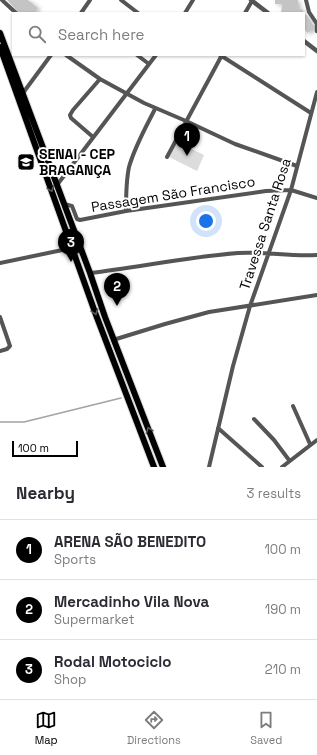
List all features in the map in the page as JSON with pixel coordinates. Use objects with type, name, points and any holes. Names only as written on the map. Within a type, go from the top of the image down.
[{"type":"main road","points":[[0,33],[90,273],[113,340],[163,467]]},
{"type":"main road","points":[[0,47],[116,369],[154,467]]},
{"type":"street","points":[[1,0],[15,12]]},
{"type":"street","points":[[82,12],[90,0]]},
{"type":"street","points":[[120,0],[137,12]]},
{"type":"street","points":[[186,12],[193,0]]},
{"type":"street","points":[[245,12],[251,0],[267,12]]},
{"type":"street","points":[[306,0],[317,25],[317,31]]},
{"type":"street","points":[[305,42],[317,51]]},
{"type":"street","points":[[23,93],[50,56]]},
{"type":"street","points":[[67,56],[100,79],[155,109],[186,121],[235,144],[297,166]]},
{"type":"street","points":[[139,56],[149,64]]},
{"type":"street","points":[[57,185],[92,137],[155,56]]},
{"type":"street","points":[[167,157],[220,56]]},
{"type":"street","points":[[223,56],[311,113]]},
{"type":"street","points":[[92,137],[71,118],[70,115],[100,79]]},
{"type":"street","name":"Travessa Santa Rosa","points":[[209,467],[250,306],[291,190],[317,92]]},
{"type":"street","points":[[126,211],[126,186],[130,166],[136,148],[155,109]]},
{"type":"street","name":"Passagem São Francisco","points":[[64,204],[72,206],[78,220],[126,211],[248,194],[291,190],[317,198]]},
{"type":"street","points":[[0,263],[72,248]]},
{"type":"street","points":[[90,273],[223,254],[252,252],[296,256],[317,255]]},
{"type":"street","points":[[113,340],[209,312],[317,295]]},
{"type":"street","points":[[0,317],[10,346],[7,349],[0,351]]},
{"type":"street","points":[[293,406],[310,444]]},
{"type":"street","points":[[254,419],[274,440],[289,460]]},
{"type":"street","points":[[218,428],[262,467]]},
{"type":"street","points":[[282,467],[289,460],[317,440]]},
{"type":"shaded area","points":[[177,142],[204,155],[197,171],[169,157]]},
{"type":"building","points":[[7,0],[28,0],[38,8],[36,12],[18,12]]},
{"type":"building","points":[[275,0],[298,0],[298,8],[302,9],[304,12],[281,12],[282,4],[275,4]]},
{"type":"building","points":[[305,14],[313,25],[313,30],[307,33],[305,30]]},
{"type":"waterway","points":[[0,422],[24,422],[121,398]]},
{"type":"place","name":"ARENA SÃO BENEDITO","points":[[187,156]]},
{"type":"place","name":"SENAI - CEP BRAGANÇA","points":[[26,162]]},
{"type":"place","name":"Rodal Motociclo","points":[[71,262]]},
{"type":"place","name":"Mercadinho Vila Nova","points":[[117,306]]}]
